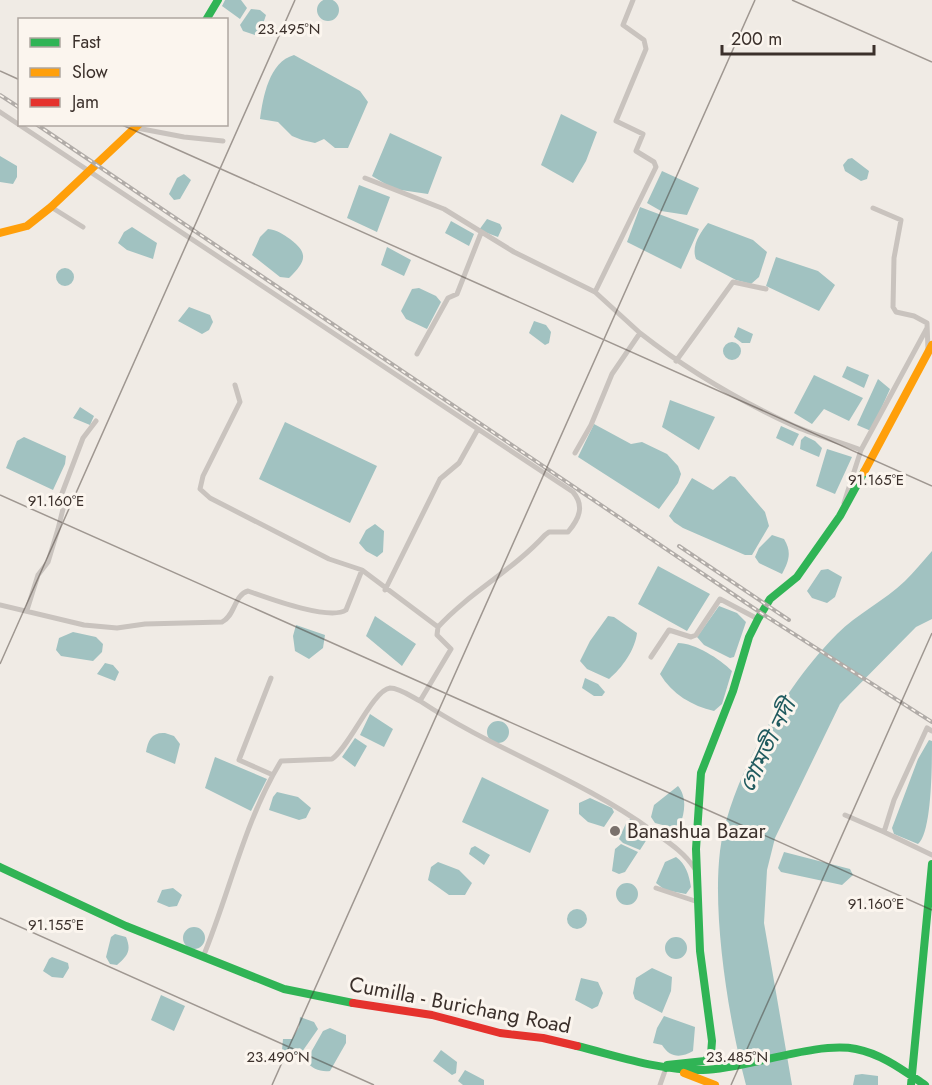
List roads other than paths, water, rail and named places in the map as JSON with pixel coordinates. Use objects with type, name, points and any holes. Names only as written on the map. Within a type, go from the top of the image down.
[{"type":"main road","points":[[207,18],[218,0]]},
{"type":"main road","points":[[0,233],[27,226],[51,207],[138,126]]},
{"type":"main road","points":[[715,1085],[710,1081],[666,1068],[670,1063],[705,1061],[711,1052],[711,1029],[700,951],[698,788],[701,773],[733,691],[749,637],[758,619],[770,599],[802,570],[840,516],[930,348]]},
{"type":"main road","points":[[912,1081],[932,864]]},
{"type":"main road","name":"Cumilla - Burichang Road","points":[[0,867],[63,898],[284,989],[328,999],[432,1015],[500,1033],[553,1040],[666,1068],[698,1070],[844,1048],[867,1052],[888,1061],[912,1081],[925,1085]]},
{"type":"street","points":[[596,292],[657,164],[636,151],[643,134],[616,121],[646,49],[644,40],[623,25],[633,0]]},
{"type":"street","points":[[0,112],[18,124]]},
{"type":"street","points":[[21,126],[573,492],[581,506],[568,532],[549,532],[525,557],[489,585],[470,596],[438,627],[437,635],[451,649],[420,701]]},
{"type":"street","points":[[138,126],[184,137],[223,141]]},
{"type":"street","points":[[365,178],[444,209],[481,233],[565,279],[596,292],[640,333],[676,362],[793,425],[861,450]]},
{"type":"street","points":[[51,207],[83,227]]},
{"type":"street","points":[[873,208],[902,220],[894,258],[894,310],[924,320],[930,348]]},
{"type":"street","points":[[417,354],[448,298],[457,294],[481,233]]},
{"type":"street","points":[[676,362],[732,282],[766,289]]},
{"type":"street","points":[[840,516],[861,450],[927,327]]},
{"type":"street","points":[[575,453],[591,425],[612,374],[640,333]]},
{"type":"street","points":[[235,385],[240,402],[203,476],[200,489],[210,498],[329,559],[362,570],[438,627]]},
{"type":"street","points":[[27,610],[38,575],[48,562],[58,529],[64,505],[61,498],[63,489],[82,438],[96,421]]},
{"type":"street","points":[[386,590],[440,479],[459,463],[478,429]]},
{"type":"street","points":[[0,605],[84,625],[117,628],[145,624],[222,622],[227,620],[240,596],[248,591],[286,604],[335,614],[346,609],[362,570]]},
{"type":"street","points":[[651,657],[671,630],[691,637],[696,635],[720,598],[758,619]]},
{"type":"street","points":[[271,678],[239,760],[273,776]]},
{"type":"street","points":[[203,957],[240,852],[273,776],[284,760],[324,760],[337,755],[373,700],[386,689],[396,689],[420,701],[444,717],[592,792],[636,819],[686,856],[698,873]]},
{"type":"street","points":[[884,832],[914,753],[927,728],[932,731]]},
{"type":"street","points":[[845,815],[932,855]]},
{"type":"street","points":[[656,888],[700,903]]},
{"type":"street","points":[[660,1085],[666,1068]]},
{"type":"water","points":[[328,-1],[336,2],[339,10],[336,18],[328,21],[320,18],[317,10],[320,2]]},
{"type":"water","points":[[225,0],[241,0],[247,8],[240,19],[222,6]]},
{"type":"water","points":[[251,9],[260,10],[266,15],[262,27],[255,35],[243,31],[240,25]]},
{"type":"water","points":[[294,55],[360,91],[368,102],[348,148],[335,148],[324,139],[315,143],[302,140],[292,136],[278,122],[260,119],[265,91],[273,73],[285,59]]},
{"type":"water","points":[[561,114],[597,132],[586,161],[573,183],[541,165]]},
{"type":"water","points":[[390,133],[442,157],[428,194],[394,189],[372,176]]},
{"type":"water","points":[[0,156],[17,166],[17,177],[13,184],[0,182]]},
{"type":"water","points":[[852,158],[869,171],[867,179],[861,181],[845,171],[843,165]]},
{"type":"water","points":[[662,171],[699,188],[687,215],[661,211],[647,203]]},
{"type":"water","points":[[184,174],[191,180],[180,199],[174,200],[169,194],[177,178]]},
{"type":"water","points":[[359,185],[390,197],[377,232],[347,218]]},
{"type":"water","points":[[640,207],[699,229],[681,269],[627,242]]},
{"type":"water","points":[[487,219],[500,224],[502,228],[498,237],[479,230]]},
{"type":"water","points":[[451,221],[474,234],[469,246],[445,233]]},
{"type":"water","points":[[708,223],[753,240],[767,252],[759,277],[751,284],[736,280],[696,259],[695,245]]},
{"type":"water","points":[[132,227],[157,243],[153,259],[127,250],[118,243],[124,232]]},
{"type":"water","points":[[268,229],[280,232],[301,249],[302,263],[289,278],[280,277],[252,255],[260,237]]},
{"type":"water","points":[[387,247],[411,260],[404,276],[381,265]]},
{"type":"water","points":[[776,257],[818,271],[835,285],[819,311],[766,286]]},
{"type":"water","points":[[61,268],[69,268],[74,273],[72,284],[61,286],[56,281],[56,273]]},
{"type":"water","points":[[419,288],[436,296],[441,302],[427,329],[406,319],[401,311],[412,289]]},
{"type":"water","points":[[189,307],[210,315],[213,322],[209,330],[202,334],[178,321]]},
{"type":"water","points":[[534,321],[546,325],[551,332],[549,343],[545,345],[529,333]]},
{"type":"water","points":[[738,327],[753,334],[750,343],[742,343],[734,337]]},
{"type":"water","points":[[732,342],[738,345],[741,351],[738,357],[732,360],[726,357],[723,351],[726,345]]},
{"type":"water","points":[[847,366],[869,375],[864,388],[842,377]]},
{"type":"water","points":[[814,375],[863,398],[849,421],[824,409],[812,424],[794,413]]},
{"type":"water","points":[[878,379],[890,389],[871,431],[857,425]]},
{"type":"water","points":[[670,400],[715,417],[699,450],[662,427]]},
{"type":"water","points":[[80,407],[94,416],[90,425],[73,418]]},
{"type":"water","points":[[285,422],[377,466],[350,523],[259,479]]},
{"type":"water","points":[[594,424],[631,444],[642,442],[667,454],[678,466],[681,474],[678,483],[659,509],[578,457]]},
{"type":"water","points":[[781,426],[799,434],[793,446],[776,438]]},
{"type":"water","points":[[805,436],[822,448],[819,457],[800,449],[801,440]]},
{"type":"water","points":[[24,437],[66,456],[65,464],[53,490],[6,468],[17,441]]},
{"type":"water","points":[[827,449],[852,457],[835,494],[816,486]]},
{"type":"water","points":[[730,476],[735,477],[765,512],[769,526],[752,555],[745,555],[683,528],[669,516],[692,478],[713,490]]},
{"type":"water","points":[[375,524],[384,531],[383,552],[377,557],[366,551],[359,543],[366,530]]},
{"type":"water","points":[[772,535],[784,539],[788,548],[788,561],[782,574],[759,563],[755,557],[759,548]]},
{"type":"water","name":"গোমতী নদী","points":[[932,551],[932,619],[916,627],[840,704],[775,838],[767,870],[764,923],[792,1085],[746,1085],[728,1000],[718,906],[720,851],[735,794],[763,735],[798,679],[837,634],[905,581]]},
{"type":"water","points":[[658,566],[710,594],[687,631],[638,604]]},
{"type":"water","points":[[828,569],[842,577],[835,597],[827,603],[812,598],[807,591],[821,570]]},
{"type":"water","points":[[719,606],[737,613],[746,622],[734,657],[730,658],[704,645],[697,637]]},
{"type":"water","points":[[375,616],[416,644],[402,666],[366,636]]},
{"type":"water","points":[[608,616],[614,617],[637,633],[634,646],[627,658],[609,679],[587,669],[580,661],[590,641]]},
{"type":"water","points":[[296,625],[325,635],[323,648],[309,659],[295,651],[293,636]]},
{"type":"water","points":[[73,632],[96,637],[103,644],[102,652],[93,661],[61,656],[56,650],[59,638]]},
{"type":"water","points":[[678,643],[707,653],[732,671],[722,704],[714,711],[683,698],[670,688],[660,674]]},
{"type":"water","points":[[105,663],[113,665],[119,672],[115,681],[97,674]]},
{"type":"water","points":[[585,678],[598,684],[605,692],[602,696],[594,696],[582,688]]},
{"type":"water","points":[[370,714],[393,729],[384,747],[360,735]]},
{"type":"water","points":[[498,721],[506,724],[509,732],[506,740],[498,743],[490,740],[487,732],[490,724]]},
{"type":"water","points":[[165,733],[174,736],[180,744],[175,764],[146,752],[151,738]]},
{"type":"water","points":[[355,738],[367,746],[355,767],[342,757]]},
{"type":"water","points":[[929,740],[932,741],[932,765],[929,812],[923,837],[918,844],[894,834],[892,828],[918,759]]},
{"type":"water","points":[[215,757],[267,779],[251,811],[205,788]]},
{"type":"water","points":[[482,777],[549,810],[530,853],[462,822]]},
{"type":"water","points":[[678,786],[683,795],[684,805],[680,825],[670,827],[655,823],[651,817],[654,805]]},
{"type":"water","points":[[277,792],[298,797],[311,808],[306,818],[299,820],[269,810]]},
{"type":"water","points":[[590,798],[612,808],[614,812],[604,827],[588,822],[579,814],[579,803]]},
{"type":"water","points":[[631,819],[648,830],[649,836],[640,850],[619,839],[627,821]]},
{"type":"water","points":[[621,844],[638,852],[625,872],[619,874],[612,871],[615,849]]},
{"type":"water","points":[[475,846],[490,855],[484,865],[469,854],[471,848]]},
{"type":"water","points":[[784,852],[850,869],[853,875],[842,885],[781,872],[778,868]]},
{"type":"water","points":[[676,857],[685,866],[689,878],[691,887],[686,894],[665,890],[656,883],[665,862]]},
{"type":"water","points":[[438,862],[459,870],[472,883],[465,895],[449,895],[428,880],[431,867]]},
{"type":"water","points":[[627,883],[635,886],[638,894],[635,902],[627,905],[619,902],[616,894],[619,886]]},
{"type":"water","points":[[173,888],[182,895],[177,906],[169,907],[157,902],[162,890]]},
{"type":"water","points":[[577,909],[584,912],[587,919],[584,926],[577,929],[570,926],[567,919],[570,912]]},
{"type":"water","points":[[194,927],[204,934],[205,938],[198,948],[194,949],[184,942],[183,938],[190,928]]},
{"type":"water","points":[[115,934],[126,937],[129,946],[126,956],[117,965],[110,964],[106,957],[111,937]]},
{"type":"water","points":[[676,937],[686,944],[687,948],[680,958],[676,959],[666,952],[665,948],[672,938]]},
{"type":"water","points":[[52,957],[68,963],[69,968],[63,978],[52,977],[43,971]]},
{"type":"water","points":[[652,968],[672,977],[671,991],[662,1013],[635,999],[633,993],[636,978]]},
{"type":"water","points":[[581,978],[598,982],[603,993],[598,1006],[592,1009],[575,1000]]},
{"type":"water","points":[[161,995],[185,1006],[174,1031],[151,1020]]},
{"type":"water","points":[[664,1016],[695,1027],[693,1051],[676,1056],[662,1045],[653,1043],[657,1028]]},
{"type":"water","points":[[300,1017],[314,1022],[318,1029],[297,1059],[282,1050],[283,1039],[292,1039],[299,1027]]},
{"type":"water","points":[[330,1028],[346,1035],[346,1043],[330,1071],[320,1070],[306,1061],[323,1031]]},
{"type":"water","points":[[441,1050],[457,1062],[456,1073],[452,1075],[433,1061]]},
{"type":"water","points":[[465,1070],[484,1080],[484,1085],[463,1085],[458,1081]]},
{"type":"water","points":[[855,1075],[878,1076],[878,1085],[853,1085]]},
{"type":"railway","points":[[0,95],[18,107]]},
{"type":"railway","points":[[39,126],[761,613],[932,722]]},
{"type":"railway","points":[[679,546],[789,620]]},
{"type":"place","name":"Banashua Bazar","points":[[615,831]]}]
